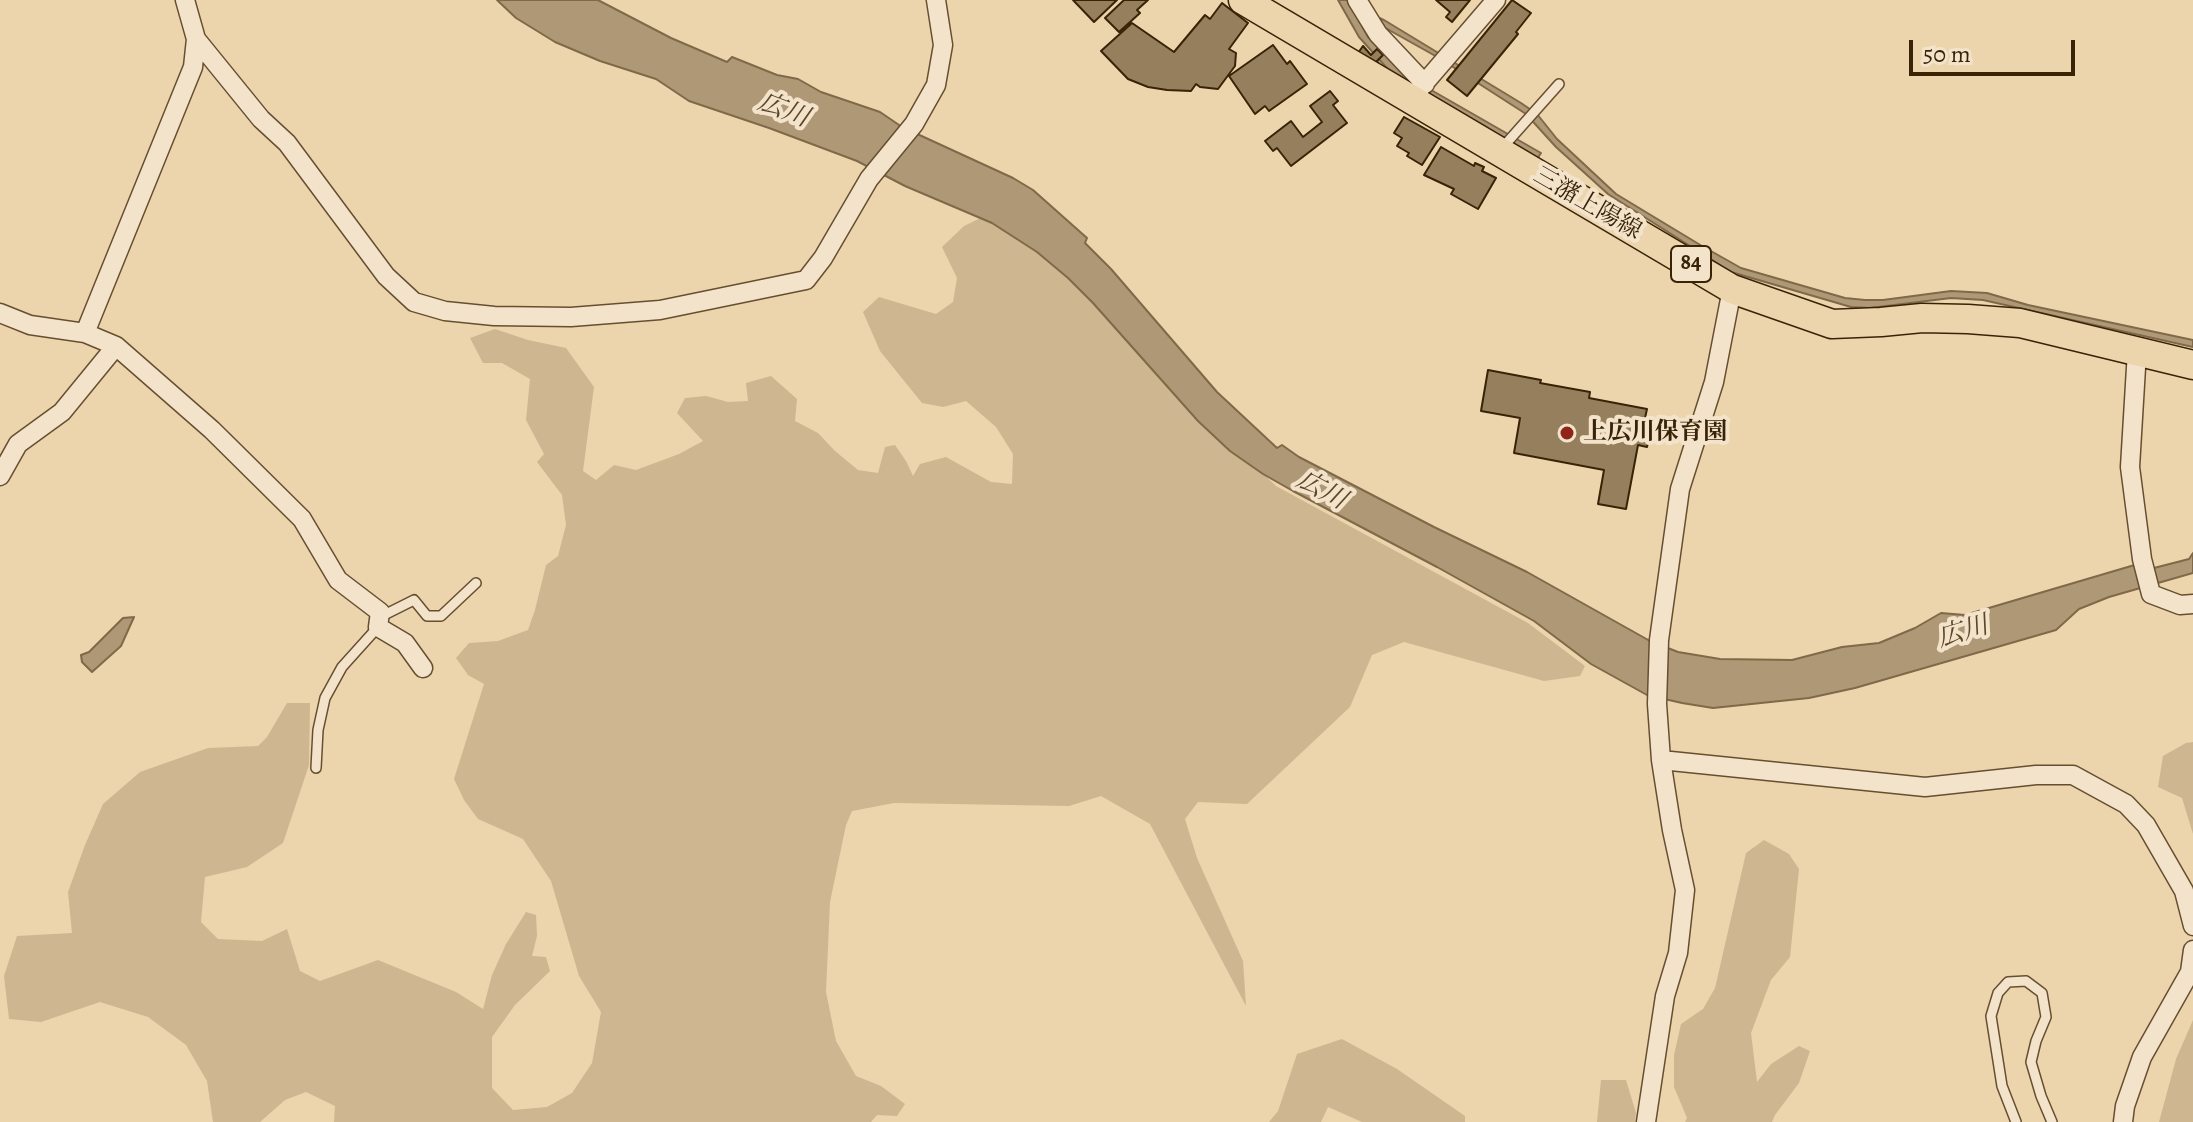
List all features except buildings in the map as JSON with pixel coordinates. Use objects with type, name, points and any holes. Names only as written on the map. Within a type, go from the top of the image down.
[{"type":"main road","name":"三潴上陽線","points":[[1243,0],[1507,143],[1732,289],[1832,324],[1922,318],[2020,323],[2193,365]]},
{"type":"street","points":[[85,333],[193,67],[196,39],[185,0]]},
{"type":"street","points":[[196,39],[261,119],[287,143],[386,276],[414,302],[445,311],[494,316],[571,317],[660,310],[806,280],[823,258],[869,179],[914,124],[936,85],[943,45],[936,0]]},
{"type":"street","points":[[1363,10],[1417,93],[1496,0]]},
{"type":"street","points":[[1646,1122],[1665,996],[1678,953],[1685,890],[1661,760],[1657,704],[1659,640],[1680,489],[1714,382],[1732,289]]},
{"type":"street","points":[[0,313],[30,325],[85,333],[116,346],[212,430],[302,519],[338,580],[380,612],[379,622],[405,643],[423,668]]},
{"type":"street","points":[[0,476],[18,444],[62,412],[116,346]]},
{"type":"street","points":[[2137,351],[2130,467],[2142,559],[2151,594],[2180,605],[2193,604]]},
{"type":"street","points":[[1661,760],[1925,787],[2036,775],[2073,775],[2126,804],[2146,825],[2184,891],[2193,926]]},
{"type":"street","points":[[2123,1122],[2125,1106],[2142,1057],[2190,972],[2193,950]]},
{"type":"lane","points":[[1507,143],[1559,84]]},
{"type":"lane","points":[[316,768],[318,730],[325,698],[342,667],[379,622],[414,600],[427,616],[441,616],[476,583]]},
{"type":"lane","points":[[2016,1122],[2002,1086],[1991,1016],[1998,993],[2008,982],[2026,981],[2042,993],[2046,1017],[2031,1062],[2052,1122]]},
{"type":"shaded area","points":[[995,211],[1167,363],[1209,421],[1276,486],[1528,623],[1585,666],[1580,676],[1544,681],[1404,642],[1372,655],[1350,707],[1247,804],[1198,802],[1185,819],[1197,858],[1243,961],[1246,1006],[1150,824],[1101,796],[1069,806],[894,803],[852,811],[846,825],[830,902],[826,992],[836,1041],[856,1076],[881,1086],[905,1104],[897,1116],[877,1115],[871,1122],[334,1122],[335,1106],[306,1092],[285,1100],[260,1122],[213,1122],[207,1081],[186,1045],[148,1017],[100,1002],[41,1022],[9,1019],[4,976],[17,936],[72,933],[68,892],[103,804],[140,772],[208,748],[258,746],[267,737],[287,703],[310,703],[309,765],[283,843],[247,867],[205,877],[201,922],[218,939],[262,941],[287,929],[300,971],[320,981],[378,960],[456,992],[483,1009],[492,975],[506,944],[526,912],[536,915],[537,936],[532,956],[546,957],[550,971],[515,1005],[492,1037],[492,1088],[513,1110],[547,1107],[572,1093],[592,1063],[601,1012],[579,976],[551,881],[523,839],[478,819],[454,779],[484,684],[468,675],[456,658],[469,643],[498,641],[528,630],[546,565],[558,556],[566,525],[562,495],[537,462],[544,454],[526,420],[530,379],[502,363],[483,363],[470,338],[495,329],[566,348],[594,387],[583,471],[596,480],[614,465],[636,470],[703,441],[677,413],[685,398],[706,396],[728,402],[748,401],[746,383],[771,376],[797,399],[795,421],[818,433],[858,470],[878,473],[885,447],[895,445],[913,476],[920,464],[946,457],[991,482],[1012,484],[1013,454],[996,427],[966,401],[943,407],[922,403],[880,351],[863,312],[879,297],[936,314],[953,302],[957,278],[942,247],[964,226]]},
{"type":"shaded area","points":[[2193,742],[2193,834],[2182,798],[2158,787],[2163,756]]},
{"type":"shaded area","points":[[1764,840],[1789,854],[1799,869],[1790,957],[1771,980],[1751,1033],[1757,1082],[1771,1064],[1799,1046],[1810,1051],[1799,1083],[1772,1122],[1685,1122],[1687,1118],[1674,1087],[1674,1055],[1681,1024],[1703,1009],[1715,988],[1746,853]]},
{"type":"shaded area","points":[[2193,1020],[2193,1122],[2159,1122],[2176,1059]]},
{"type":"shaded area","points":[[1342,1039],[1397,1069],[1465,1116],[1465,1122],[1362,1122],[1328,1107],[1321,1122],[1269,1122],[1278,1111],[1297,1054]]},
{"type":"shaded area","points":[[1601,1080],[1626,1080],[1636,1113],[1635,1122],[1597,1122]]},
{"type":"water","name":"広川","points":[[497,0],[598,0],[671,38],[727,62],[732,57],[880,112],[902,127],[1013,178],[1033,190],[1087,238],[1085,243],[1217,392],[1277,448],[1282,445],[1299,457],[1434,527],[1527,572],[1650,641],[1678,652],[1720,659],[1792,660],[1842,647],[1879,643],[1941,613],[1965,615],[2138,564],[2150,569],[2189,559],[2193,553],[2193,573],[2109,597],[2079,609],[2056,630],[1855,688],[1809,698],[1713,708],[1647,695],[1591,664],[1534,621],[1293,491],[1230,451],[1198,421],[1068,278],[1037,252],[992,223],[905,186],[857,161],[689,101],[656,79],[555,42],[516,18]]},
{"type":"water","points":[[1338,0],[1347,0],[1351,6],[1384,20],[1521,103],[1537,114],[1557,139],[1616,194],[1741,268],[1845,298],[1883,300],[1951,291],[1987,293],[2028,305],[2193,340],[2193,347],[1983,300],[1951,298],[1870,308],[1851,307],[1731,272],[1608,194],[1556,147],[1526,114],[1439,58],[1356,15],[1368,37],[1405,75],[1541,153],[1537,159],[1394,76],[1359,37]]},
{"type":"water","points":[[134,617],[121,646],[92,672],[82,662],[81,655],[89,652],[123,618]]},
{"type":"place","name":"上広川保育園","points":[[1567,433]]}]
